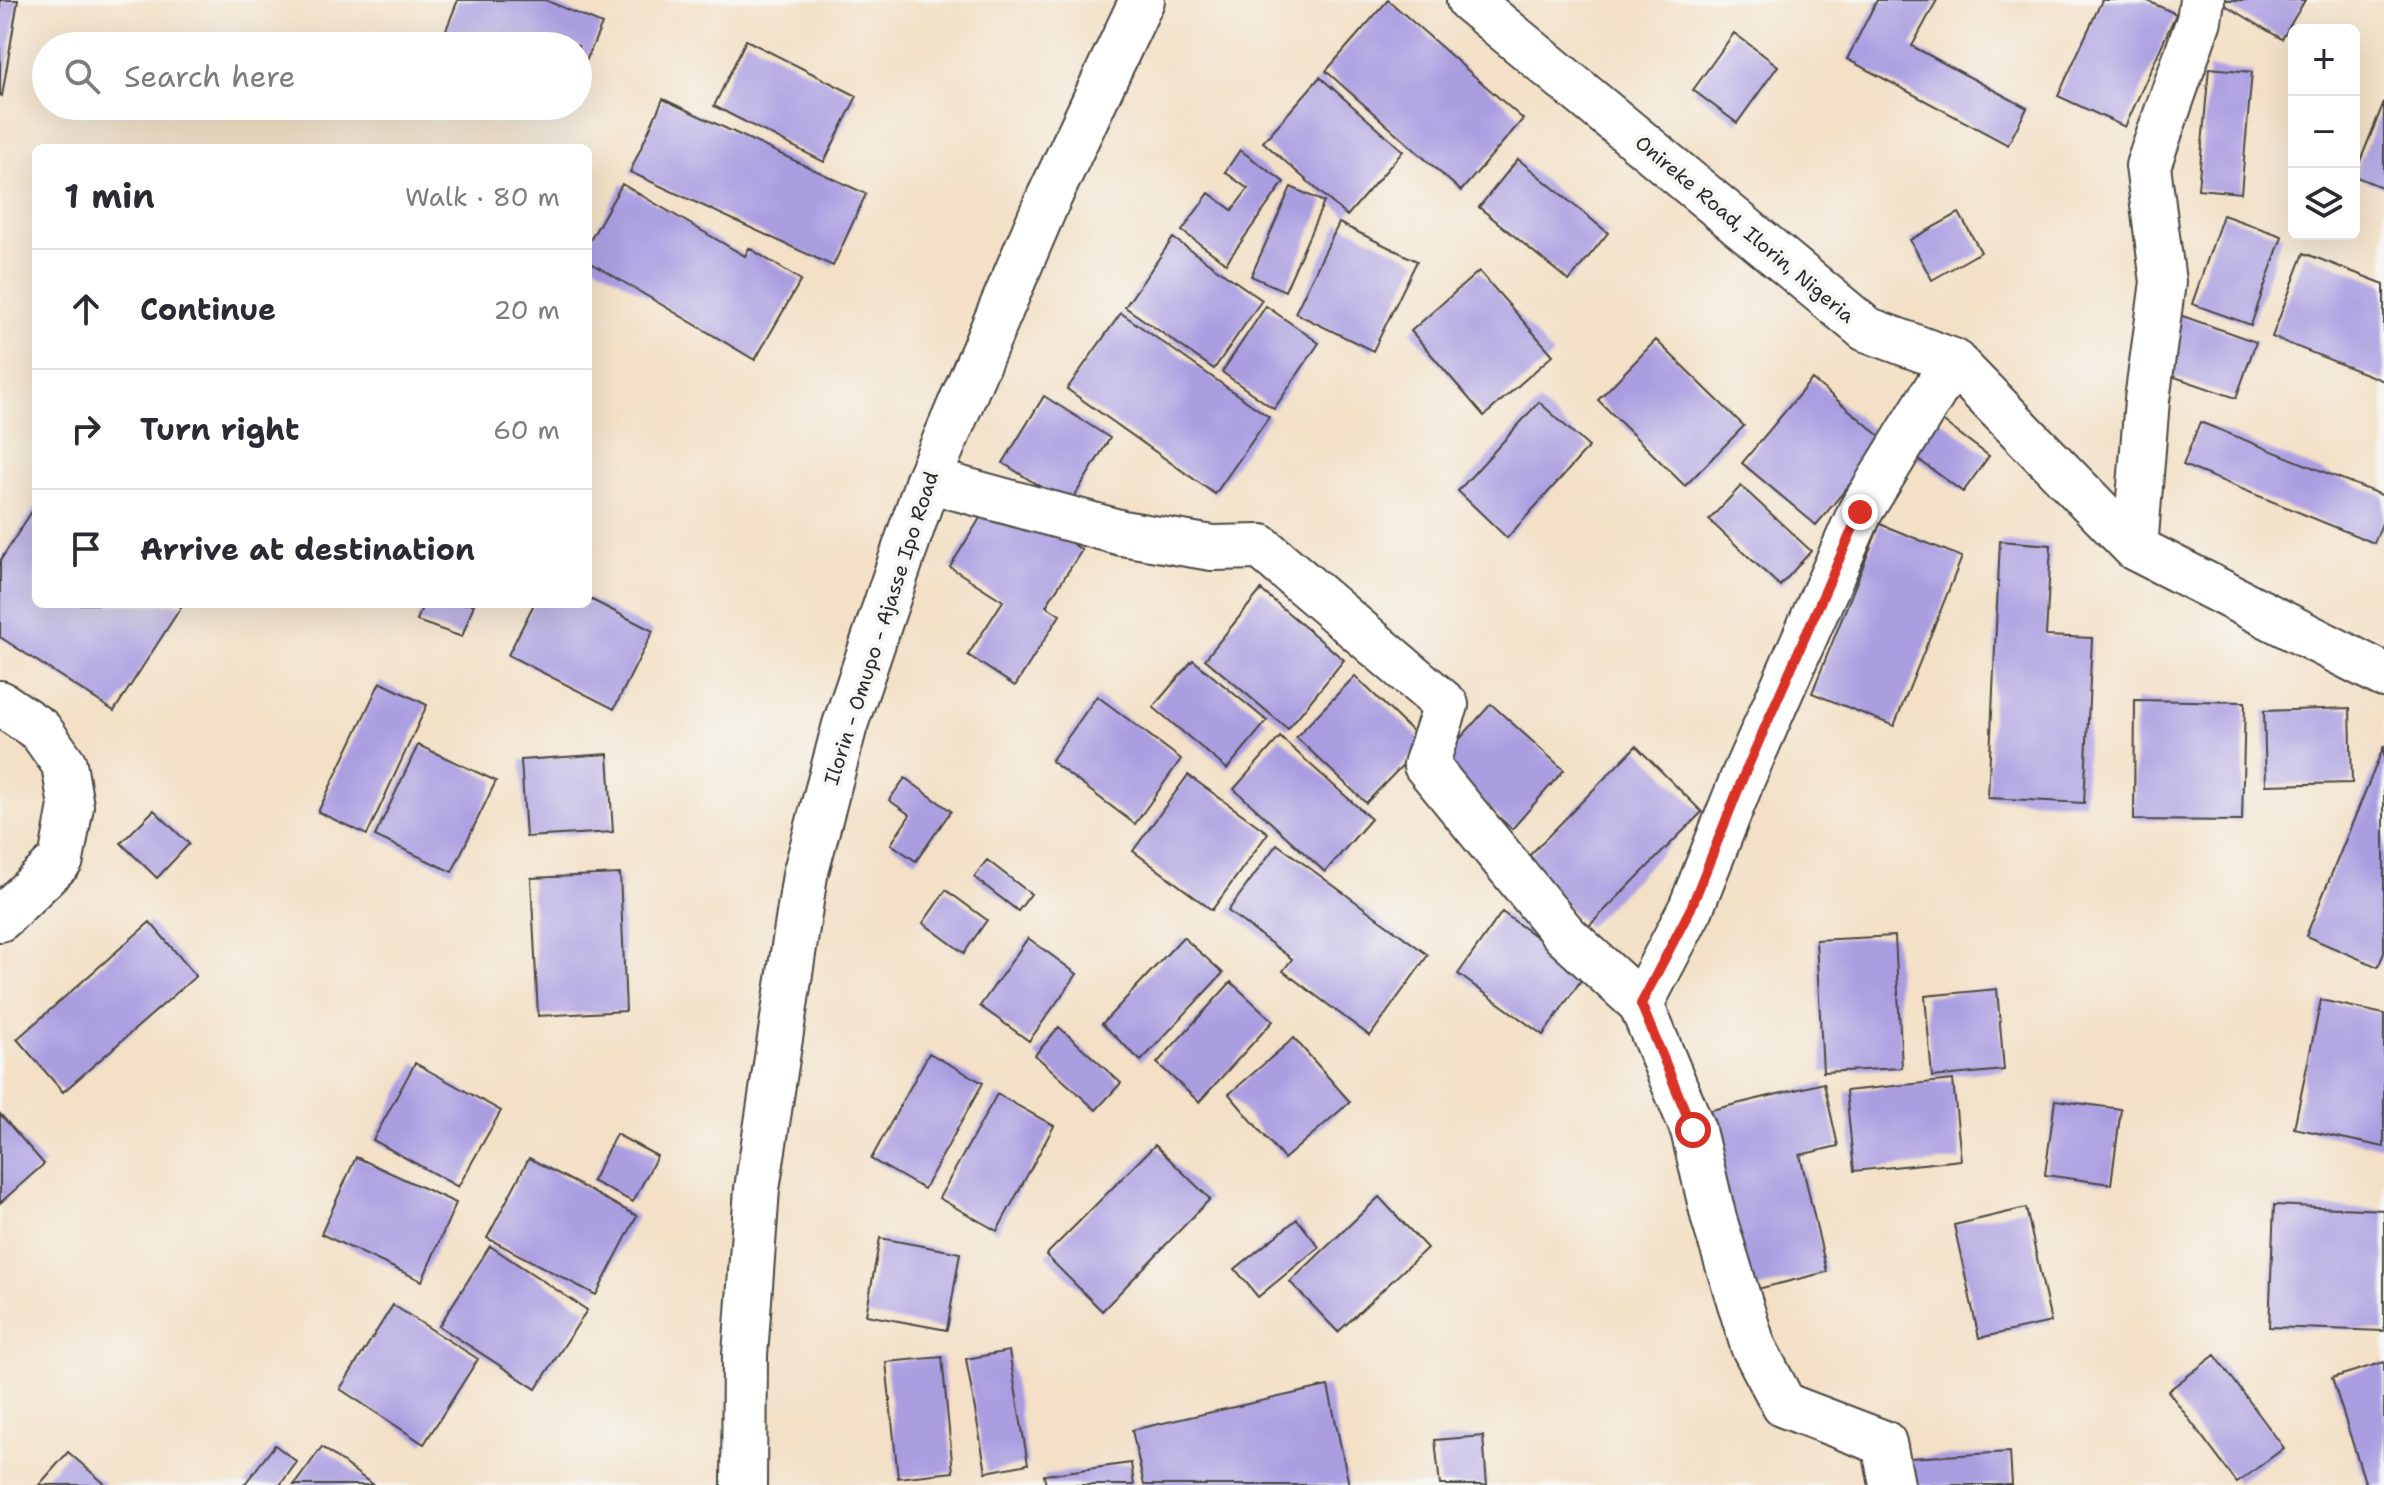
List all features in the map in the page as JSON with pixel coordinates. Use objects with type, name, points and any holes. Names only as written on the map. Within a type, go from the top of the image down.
[{"type":"main road","name":"Ilorin - Omupo - Ajasse Ipo Road","points":[[744,1485],[745,1355],[757,1189],[805,875],[845,725],[928,480],[1046,204],[1142,0]]},
{"type":"main road","name":"Onireke Road, Ilorin, Nigeria","points":[[1469,0],[1866,329],[1953,361],[2135,548],[2384,675]]},
{"type":"main road","points":[[2135,548],[2147,400],[2163,282],[2148,166],[2199,20],[2202,0]]},
{"type":"main road","points":[[1641,1004],[1691,908],[1744,775],[1860,512],[1953,361]]},
{"type":"main road","points":[[928,480],[1122,533],[1212,548],[1261,547],[1446,705],[1426,765],[1565,935],[1641,1004],[1693,1130],[1714,1219],[1753,1346],[1784,1405],[1884,1443],[1892,1485]]},
{"type":"main road","points":[[0,703],[40,730],[64,764],[71,806],[61,860],[0,919]]},
{"type":"building","points":[[0,0],[18,0],[2,96],[0,95]]},
{"type":"building","points":[[458,0],[545,0],[602,24],[592,47],[592,32],[445,32]]},
{"type":"building","points":[[1388,0],[1523,119],[1461,191],[1326,71]]},
{"type":"building","points":[[1877,0],[1937,0],[1912,46],[2027,108],[2008,145],[1847,59]]},
{"type":"building","points":[[2102,0],[2146,0],[2176,14],[2125,127],[2058,96]]},
{"type":"building","points":[[2224,0],[2305,0],[2288,24],[2282,39],[2222,3]]},
{"type":"building","points":[[1734,33],[1778,66],[1737,123],[1693,90]]},
{"type":"building","points":[[746,40],[857,96],[824,162],[714,106]]},
{"type":"building","points":[[2209,68],[2252,72],[2241,193],[2198,189]]},
{"type":"building","points":[[1320,77],[1403,151],[1347,216],[1263,142]]},
{"type":"building","points":[[663,99],[866,194],[833,266],[630,172]]},
{"type":"building","points":[[2384,102],[2384,188],[2360,178],[2360,161]]},
{"type":"building","points":[[1240,150],[1284,182],[1226,263],[1182,231],[1209,193],[1232,210],[1248,189],[1225,172]]},
{"type":"building","points":[[1518,159],[1608,233],[1569,281],[1479,207]]},
{"type":"building","points":[[622,184],[745,256],[749,248],[801,280],[755,360],[592,263],[592,237]]},
{"type":"building","points":[[1291,187],[1324,202],[1285,291],[1251,276]]},
{"type":"building","points":[[1959,213],[1981,252],[1932,280],[1910,240]]},
{"type":"building","points":[[2223,215],[2282,236],[2251,325],[2192,304]]},
{"type":"building","points":[[1339,223],[1417,261],[1373,351],[1295,313]]},
{"type":"building","points":[[1173,238],[1262,300],[1214,369],[1125,307]]},
{"type":"building","points":[[2304,253],[2384,284],[2384,381],[2272,337]]},
{"type":"building","points":[[1479,271],[1553,355],[1484,416],[1411,331]]},
{"type":"building","points":[[1266,306],[1319,343],[1274,409],[1222,372]]},
{"type":"building","points":[[1121,313],[1269,417],[1215,494],[1067,389]]},
{"type":"building","points":[[2177,314],[2256,342],[2236,398],[2157,371]]},
{"type":"building","points":[[1656,340],[1744,426],[1685,486],[1598,400]]},
{"type":"building","points":[[1812,379],[1886,441],[1816,525],[1742,463]]},
{"type":"building","points":[[1044,396],[1110,438],[1069,505],[1003,463]]},
{"type":"building","points":[[1539,402],[1589,447],[1507,538],[1458,491]]},
{"type":"building","points":[[1937,417],[1989,456],[1963,492],[1911,454]]},
{"type":"building","points":[[2200,422],[2384,496],[2384,519],[2374,543],[2183,465]]},
{"type":"building","points":[[1741,486],[1811,551],[1780,586],[1709,520]]},
{"type":"building","points":[[990,502],[1033,518],[1082,550],[1046,606],[1060,615],[1015,686],[968,655],[1003,601],[950,567]]},
{"type":"building","points":[[32,511],[32,608],[180,608],[114,711],[0,637],[0,561]]},
{"type":"building","points":[[1880,524],[1962,557],[1894,726],[1812,693]]},
{"type":"building","points":[[2000,541],[2051,545],[2046,636],[2092,638],[2084,803],[1988,798]]},
{"type":"building","points":[[1261,590],[1344,660],[1288,729],[1205,659]]},
{"type":"building","points":[[592,600],[653,631],[614,709],[508,655],[532,608],[592,608]]},
{"type":"building","points":[[422,608],[473,608],[462,637],[417,621]]},
{"type":"building","points":[[1193,660],[1267,721],[1227,769],[1153,707]]},
{"type":"building","points":[[1355,676],[1424,743],[1366,803],[1296,737]]},
{"type":"building","points":[[380,682],[427,705],[367,835],[318,812]]},
{"type":"building","points":[[1097,696],[1181,759],[1135,824],[1051,761]]},
{"type":"building","points":[[2135,700],[2245,702],[2242,821],[2134,820]]},
{"type":"building","points":[[1491,704],[1564,770],[1512,829],[1438,763]]},
{"type":"building","points":[[2350,708],[2352,783],[2266,785],[2264,711]]},
{"type":"building","points":[[1280,737],[1371,819],[1325,872],[1234,789]]},
{"type":"building","points":[[418,745],[496,781],[452,872],[375,836]]},
{"type":"building","points":[[1636,746],[1702,812],[1588,927],[1523,862]]},
{"type":"building","points":[[2384,746],[2384,953],[2378,967],[2306,936]]},
{"type":"building","points":[[608,754],[613,832],[526,837],[521,760]]},
{"type":"building","points":[[1188,775],[1268,833],[1212,910],[1133,851]]},
{"type":"building","points":[[905,778],[951,811],[916,861],[891,844],[910,815],[889,800]]},
{"type":"building","points":[[154,810],[189,844],[157,878],[121,843]]},
{"type":"building","points":[[1277,844],[1428,955],[1370,1036],[1283,971],[1292,959],[1228,911]]},
{"type":"building","points":[[987,860],[1031,894],[1018,911],[974,877]]},
{"type":"building","points":[[620,874],[626,1011],[538,1016],[531,878]]},
{"type":"building","points":[[946,890],[987,920],[964,953],[923,923]]},
{"type":"building","points":[[1502,912],[1586,973],[1543,1035],[1458,974]]},
{"type":"building","points":[[150,922],[196,976],[63,1092],[17,1039]]},
{"type":"building","points":[[1895,936],[1902,1068],[1823,1072],[1816,940]]},
{"type":"building","points":[[1183,937],[1223,973],[1141,1061],[1102,1024]]},
{"type":"building","points":[[1028,938],[1077,974],[1029,1041],[980,1006]]},
{"type":"building","points":[[1231,982],[1273,1021],[1199,1102],[1157,1063]]},
{"type":"building","points":[[1997,989],[2004,1070],[1932,1077],[1925,996]]},
{"type":"building","points":[[2321,1000],[2384,1014],[2384,1147],[2294,1128]]},
{"type":"building","points":[[1059,1027],[1121,1083],[1096,1110],[1035,1055]]},
{"type":"building","points":[[1294,1038],[1350,1102],[1284,1159],[1229,1094]]},
{"type":"building","points":[[929,1053],[983,1083],[924,1189],[871,1159]]},
{"type":"building","points":[[415,1063],[501,1111],[458,1187],[373,1140]]},
{"type":"building","points":[[1953,1080],[1961,1160],[1854,1171],[1846,1091]]},
{"type":"building","points":[[1824,1083],[1838,1146],[1800,1155],[1827,1272],[1745,1292],[1703,1112]]},
{"type":"building","points":[[997,1094],[1054,1126],[997,1231],[939,1198]]},
{"type":"building","points":[[2055,1100],[2121,1109],[2111,1184],[2045,1175]]},
{"type":"building","points":[[0,1114],[44,1164],[0,1203]]},
{"type":"building","points":[[616,1134],[657,1156],[633,1202],[592,1181]]},
{"type":"building","points":[[1155,1145],[1210,1199],[1102,1311],[1046,1255]]},
{"type":"building","points":[[356,1157],[456,1203],[422,1281],[321,1234]]},
{"type":"building","points":[[529,1158],[637,1216],[596,1295],[487,1238]]},
{"type":"building","points":[[1379,1197],[1427,1248],[1338,1332],[1290,1282]]},
{"type":"building","points":[[2274,1205],[2384,1210],[2384,1331],[2269,1327]]},
{"type":"building","points":[[2026,1208],[2051,1322],[1979,1338],[1954,1225]]},
{"type":"building","points":[[1297,1219],[1319,1247],[1258,1297],[1235,1269]]},
{"type":"building","points":[[880,1238],[960,1253],[947,1330],[866,1315]]},
{"type":"building","points":[[490,1246],[587,1310],[536,1389],[439,1326]]},
{"type":"building","points":[[393,1305],[478,1359],[424,1444],[340,1389]]},
{"type":"building","points":[[1009,1351],[1028,1464],[986,1472],[966,1359]]},
{"type":"building","points":[[2215,1355],[2284,1448],[2237,1483],[2168,1391]]},
{"type":"building","points":[[942,1357],[953,1472],[898,1478],[886,1362]]},
{"type":"building","points":[[2384,1362],[2384,1485],[2366,1485],[2332,1378]]},
{"type":"building","points":[[1328,1386],[1349,1485],[1144,1485],[1132,1430]]},
{"type":"building","points":[[1483,1436],[1487,1485],[1440,1485],[1435,1440]]},
{"type":"building","points":[[275,1445],[297,1462],[280,1485],[244,1485]]},
{"type":"building","points":[[322,1447],[373,1485],[294,1485]]},
{"type":"building","points":[[68,1452],[106,1485],[39,1485]]},
{"type":"building","points":[[2010,1452],[2012,1485],[1912,1485],[1910,1458]]},
{"type":"building","points":[[1131,1463],[1134,1485],[1046,1485],[1044,1475]]},
{"type":"route","points":[[1693,1130],[1641,1004],[1691,908],[1744,775],[1860,512]]}]
